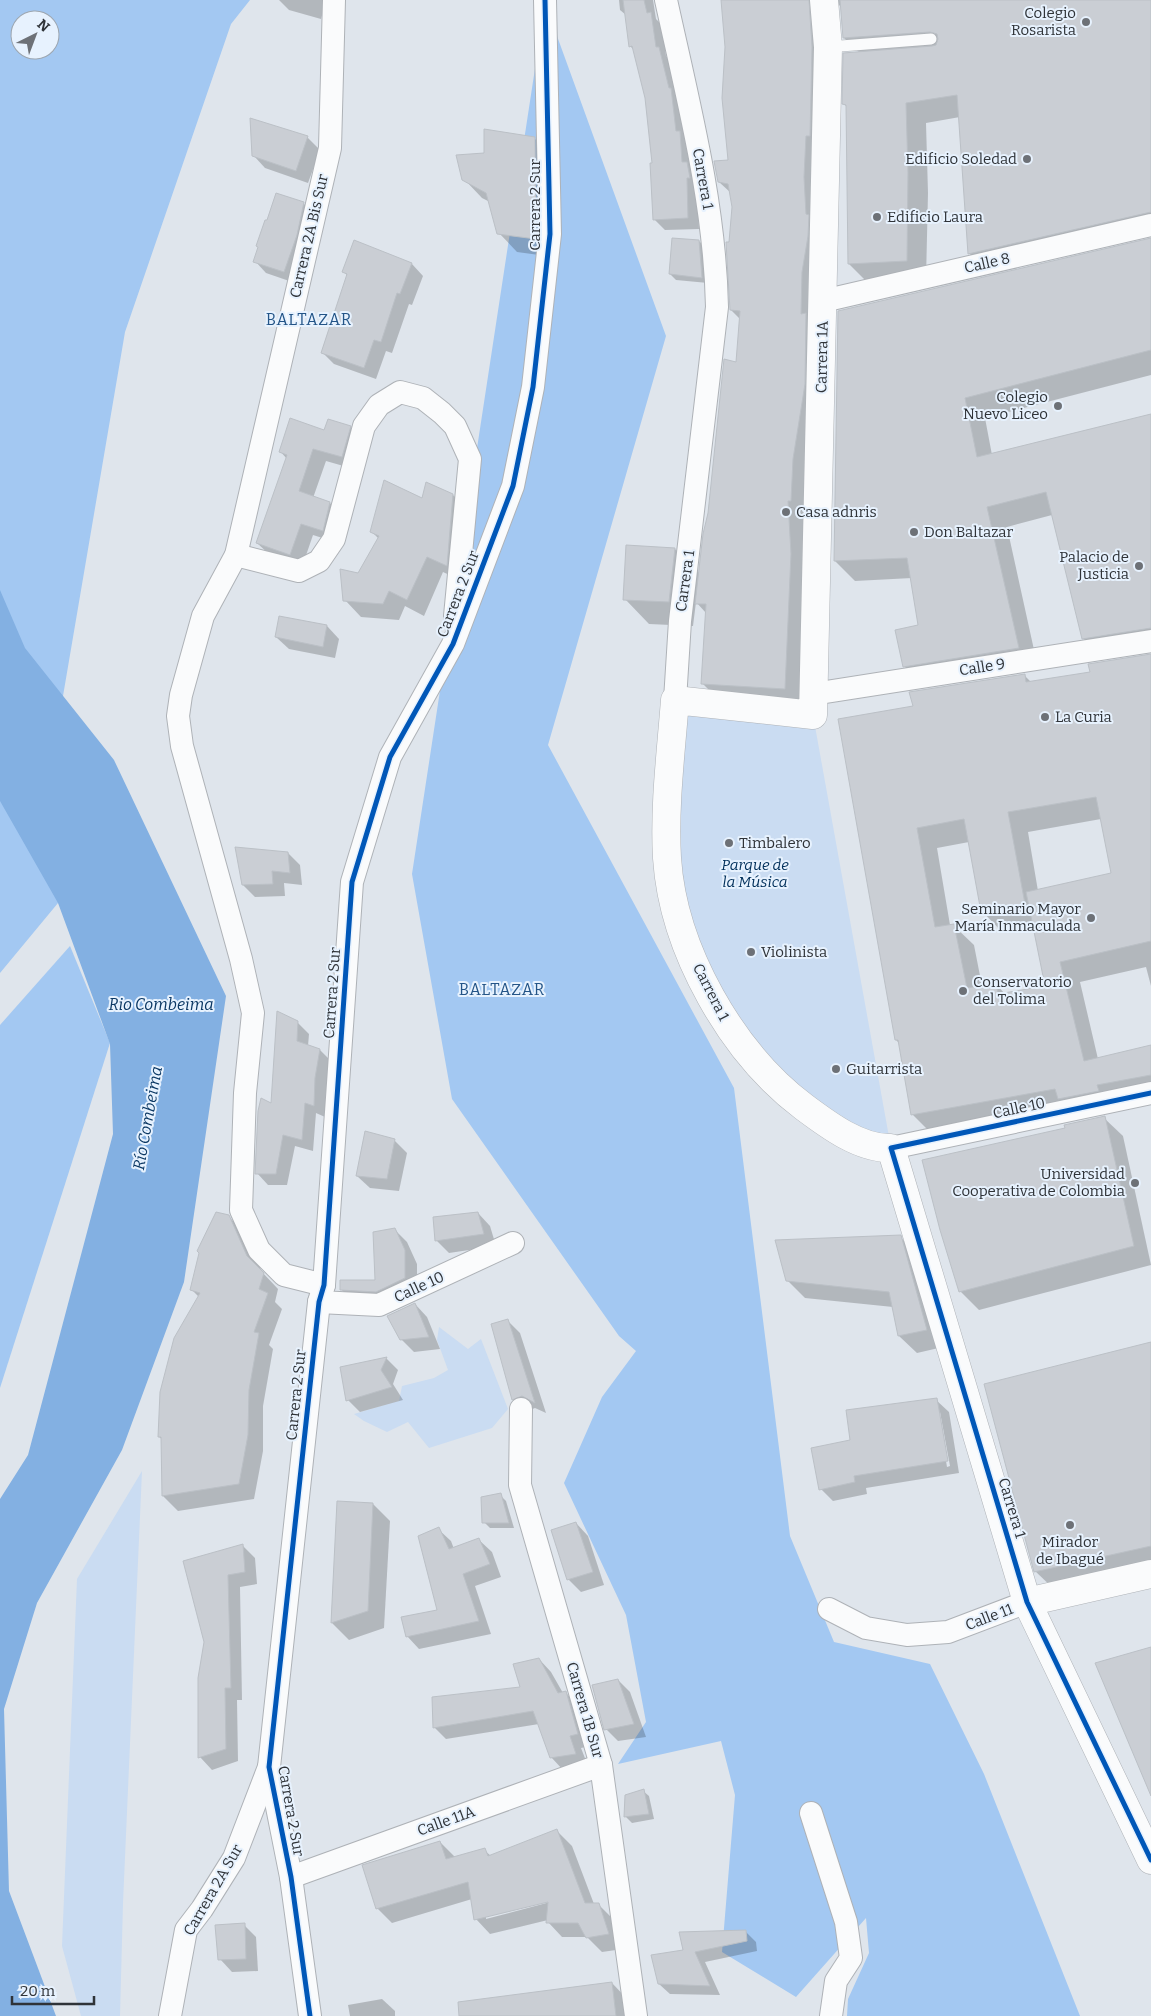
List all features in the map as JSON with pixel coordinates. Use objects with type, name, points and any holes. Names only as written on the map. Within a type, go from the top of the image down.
[{"type":"street","name":"Carrera 2A Bis Sur","points":[[321,1294],[284,1275],[259,1250],[241,1210],[245,1093],[253,1013],[241,959],[182,746],[178,716],[181,696],[203,616],[236,555],[330,148],[334,0]]},
{"type":"street","name":"Carrera 2 Sur","points":[[310,2016],[291,1877],[269,1767],[321,1294],[352,882],[390,756],[453,644],[513,486],[533,387],[550,234],[545,0]]},
{"type":"street","name":"Carrera 1","points":[[666,0],[706,188],[716,274],[717,307],[680,621],[667,817],[667,859],[671,888],[679,921],[711,998],[732,1031],[759,1066],[792,1098],[820,1119],[872,1147],[892,1148],[1027,1602],[1151,1860]]},
{"type":"street","name":"Carrera 1A","points":[[813,704],[828,47],[824,0]]},
{"type":"street","name":"Calle 8","points":[[823,301],[1151,225]]},
{"type":"street","points":[[236,555],[299,571],[319,561],[334,539],[364,426],[380,405],[400,392],[423,398],[455,426],[470,459],[453,644]]},
{"type":"street","name":"Calle 9","points":[[675,700],[813,704],[1151,641]]},
{"type":"street","name":"Calle 10","points":[[892,1148],[1151,1094]]},
{"type":"street","name":"Calle 10","points":[[321,1294],[379,1305],[513,1243]]},
{"type":"street","name":"Carrera 1B Sur","points":[[521,1409],[520,1485],[601,1765],[636,2016]]},
{"type":"street","name":"Calle 11","points":[[829,1610],[866,1628],[907,1635],[948,1632],[1027,1602],[1151,1574]]},
{"type":"street","name":"Calle 11A","points":[[291,1877],[601,1765]]},
{"type":"street","name":"Carrera 2A Sur","points":[[170,2016],[186,1930],[202,1909],[234,1858],[269,1767]]},
{"type":"street","points":[[811,1813],[846,1922],[851,1958],[836,1981],[831,2016]]},
{"type":"lane","points":[[828,47],[931,39]]},
{"type":"green space","name":"Parque de la Música","points":[[675,700],[813,715],[891,1148],[759,1066],[679,921]]},
{"type":"green space","points":[[439,1327],[468,1349],[481,1339],[508,1409],[492,1428],[429,1448],[408,1422],[387,1432],[354,1414],[399,1401],[402,1386],[434,1378],[448,1370],[437,1340]]},
{"type":"green space","points":[[142,1471],[123,1903],[120,2016],[81,2016],[62,1946],[77,1579]]},
{"type":"shaded area","points":[[0,0],[250,0],[231,24],[125,332],[63,696],[58,903],[0,973]]},
{"type":"shaded area","points":[[545,3],[666,336],[548,745],[734,1088],[790,1536],[834,1642],[930,1664],[984,1774],[1080,2016],[847,2016],[848,1999],[869,1953],[866,1918],[796,1997],[722,1952],[735,1795],[721,1741],[618,1764],[646,1722],[626,1615],[564,1483],[602,1397],[636,1351],[619,1336],[452,1099],[412,874]]},
{"type":"shaded area","points":[[70,946],[110,1043],[0,1388],[0,1025]]},
{"type":"water","name":"Rio Combeima","points":[[0,590],[25,648],[114,760],[226,996],[184,1282],[122,1450],[37,1603],[4,1709],[9,1891],[56,2016],[0,2016],[0,1499],[28,1455],[113,1134],[110,1044],[58,903],[0,801]]},
{"type":"building","points":[[623,0],[644,0],[647,13],[651,12],[656,47],[659,47],[669,88],[671,88],[676,131],[680,131],[682,162],[687,162],[690,178],[687,178],[688,218],[653,220],[650,163],[652,163],[645,98],[632,46],[629,47]]},
{"type":"building","points":[[721,0],[809,0],[812,47],[810,136],[806,136],[804,177],[806,214],[809,215],[808,236],[802,272],[801,314],[806,313],[805,384],[793,459],[791,501],[788,501],[791,554],[785,689],[701,684],[706,604],[695,604],[703,534],[708,513],[724,359],[736,362],[740,311],[730,310],[726,242],[729,242],[732,207],[728,184],[718,182],[714,161],[728,160],[722,98],[725,47]]},
{"type":"building","points":[[840,0],[1151,0],[1151,212],[968,254],[957,95],[906,103],[908,172],[907,261],[848,264],[846,105],[842,104],[843,53],[932,46],[936,45],[938,39],[937,34],[930,32],[843,38]]},
{"type":"building","points":[[250,118],[308,136],[296,171],[252,156]]},
{"type":"building","points":[[484,129],[535,137],[536,239],[497,234],[486,193],[462,180],[456,155],[484,153]]},
{"type":"building","points":[[276,193],[304,202],[297,235],[284,272],[253,262],[258,247],[256,246]]},
{"type":"building","points":[[672,238],[699,240],[702,278],[669,274]]},
{"type":"building","points":[[1151,238],[1151,350],[965,398],[977,457],[1151,414],[1151,628],[1082,639],[1046,492],[987,507],[1019,648],[903,667],[895,630],[918,625],[907,558],[834,561],[838,311]]},
{"type":"building","points":[[354,240],[412,263],[400,294],[397,293],[381,342],[374,340],[364,368],[321,353],[347,274],[342,272]]},
{"type":"building","points":[[290,418],[324,430],[328,419],[351,426],[342,457],[313,449],[299,491],[330,502],[323,531],[301,524],[290,555],[256,543],[287,455],[279,452]]},
{"type":"building","points":[[384,480],[422,498],[426,482],[453,494],[447,566],[427,557],[407,600],[389,591],[383,604],[343,601],[340,569],[358,573],[379,536],[370,532]]},
{"type":"building","points":[[626,545],[675,548],[669,602],[623,600]]},
{"type":"building","points":[[279,616],[327,625],[323,647],[275,637]]},
{"type":"building","points":[[1151,654],[1151,941],[1060,962],[1084,1061],[1151,1045],[1151,1075],[1097,1085],[1099,1091],[1058,1099],[1055,1089],[911,1115],[898,1040],[895,1040],[838,719],[913,706],[909,692],[1025,674],[1026,682],[1090,672],[1088,664]],"holes":[[[1096,797],[1111,873],[1026,892],[1045,986],[998,994],[996,983],[967,988],[954,924],[935,927],[917,828],[964,819],[981,912],[1025,904],[1008,812]]]},
{"type":"building","points":[[235,847],[288,852],[290,873],[272,871],[273,884],[242,885]]},
{"type":"building","points":[[277,1011],[298,1021],[297,1041],[320,1049],[315,1078],[314,1106],[305,1103],[302,1140],[283,1135],[276,1174],[255,1174],[258,1111],[261,1098],[271,1103]]},
{"type":"building","points":[[1105,1116],[1134,1246],[959,1292],[940,1230],[922,1160],[1065,1128],[1064,1125]]},
{"type":"building","points":[[365,1131],[395,1139],[387,1179],[356,1176]]},
{"type":"building","points":[[216,1212],[229,1215],[247,1256],[264,1273],[259,1289],[268,1293],[254,1332],[259,1333],[249,1390],[248,1435],[239,1484],[162,1496],[161,1437],[158,1437],[160,1392],[174,1338],[200,1293],[190,1290],[199,1253],[197,1251]]},
{"type":"building","points":[[478,1212],[484,1234],[435,1241],[433,1217]]},
{"type":"building","points":[[395,1228],[405,1250],[405,1278],[376,1292],[340,1290],[340,1280],[375,1280],[373,1232]]},
{"type":"building","points":[[901,1235],[927,1330],[898,1336],[889,1292],[786,1281],[775,1240]]},
{"type":"building","points":[[415,1303],[429,1337],[400,1340],[387,1316]]},
{"type":"building","points":[[508,1319],[535,1403],[522,1396],[512,1400],[491,1324]]},
{"type":"building","points":[[1151,1342],[1151,1546],[1034,1572],[984,1384]]},
{"type":"building","points":[[387,1357],[381,1370],[392,1387],[346,1401],[340,1367]]},
{"type":"building","points":[[937,1398],[948,1461],[854,1476],[855,1482],[819,1490],[811,1448],[850,1440],[846,1410]]},
{"type":"building","points":[[501,1493],[509,1523],[482,1523],[481,1497]]},
{"type":"building","points":[[337,1501],[373,1503],[368,1611],[331,1623]]},
{"type":"building","points":[[576,1522],[593,1572],[567,1580],[551,1530]]},
{"type":"building","points":[[439,1527],[449,1549],[479,1538],[490,1564],[463,1574],[479,1621],[406,1637],[401,1617],[437,1610],[418,1536]]},
{"type":"building","points":[[243,1544],[245,1572],[228,1575],[231,1688],[225,1688],[226,1749],[198,1758],[198,1678],[204,1642],[183,1561]]},
{"type":"building","points":[[1151,1647],[1151,1796],[1095,1663]]},
{"type":"building","points":[[539,1658],[558,1693],[566,1691],[578,1734],[570,1736],[576,1754],[550,1758],[533,1711],[433,1728],[432,1697],[520,1687],[513,1664]]},
{"type":"building","points":[[618,1679],[634,1724],[604,1730],[592,1685]]},
{"type":"building","points":[[644,1789],[649,1814],[624,1817],[625,1795]]},
{"type":"building","points":[[557,1829],[585,1903],[599,1903],[609,1934],[586,1938],[578,1923],[546,1923],[548,1902],[474,1920],[468,1882],[376,1909],[362,1865],[440,1841],[446,1859],[485,1848],[488,1856]]},
{"type":"building","points":[[245,1923],[246,1959],[218,1960],[215,1925]]},
{"type":"building","points":[[746,1930],[747,1941],[695,1952],[710,1986],[658,1984],[651,1955],[683,1950],[679,1932]]},
{"type":"building","points":[[612,1982],[616,2016],[459,2016],[458,2002]]},
{"type":"cycle path","points":[[310,2016],[291,1877],[269,1767],[319,1302],[324,1285],[352,882],[390,757],[453,644],[513,486],[533,387],[550,234],[545,0]]},
{"type":"cycle path","points":[[1151,1093],[891,1148],[1027,1602],[1151,1860]]},
{"type":"place","name":"Colegio Rosarista","points":[[1086,22]]},
{"type":"place","name":"Edificio Soledad","points":[[1027,159]]},
{"type":"place","name":"Edificio Laura","points":[[877,217]]},
{"type":"place","name":"Colegio Nuevo Liceo","points":[[1058,406]]},
{"type":"place","name":"Casa adnris","points":[[786,512]]},
{"type":"place","name":"Don Baltazar","points":[[914,532]]},
{"type":"place","name":"Palacio de Justicia","points":[[1139,566]]},
{"type":"place","name":"La Curia","points":[[1045,717]]},
{"type":"place","name":"Timbalero","points":[[729,843]]},
{"type":"place","name":"Seminario Mayor María Inmaculada","points":[[1091,918]]},
{"type":"place","name":"Violinista","points":[[751,952]]},
{"type":"place","name":"Conservatorio del Tolima","points":[[963,991]]},
{"type":"place","name":"Guitarrista","points":[[836,1069]]},
{"type":"place","name":"Universidad Cooperativa de Colombia","points":[[1135,1183]]},
{"type":"place","name":"Mirador de Ibagué","points":[[1070,1525]]},
{"type":"district","name":"BALTAZAR","points":[[309,319]]},
{"type":"district","name":"BALTAZAR","points":[[502,989]]},
{"type":"water label","name":"Río Combeima","points":[[147,1118]]}]
